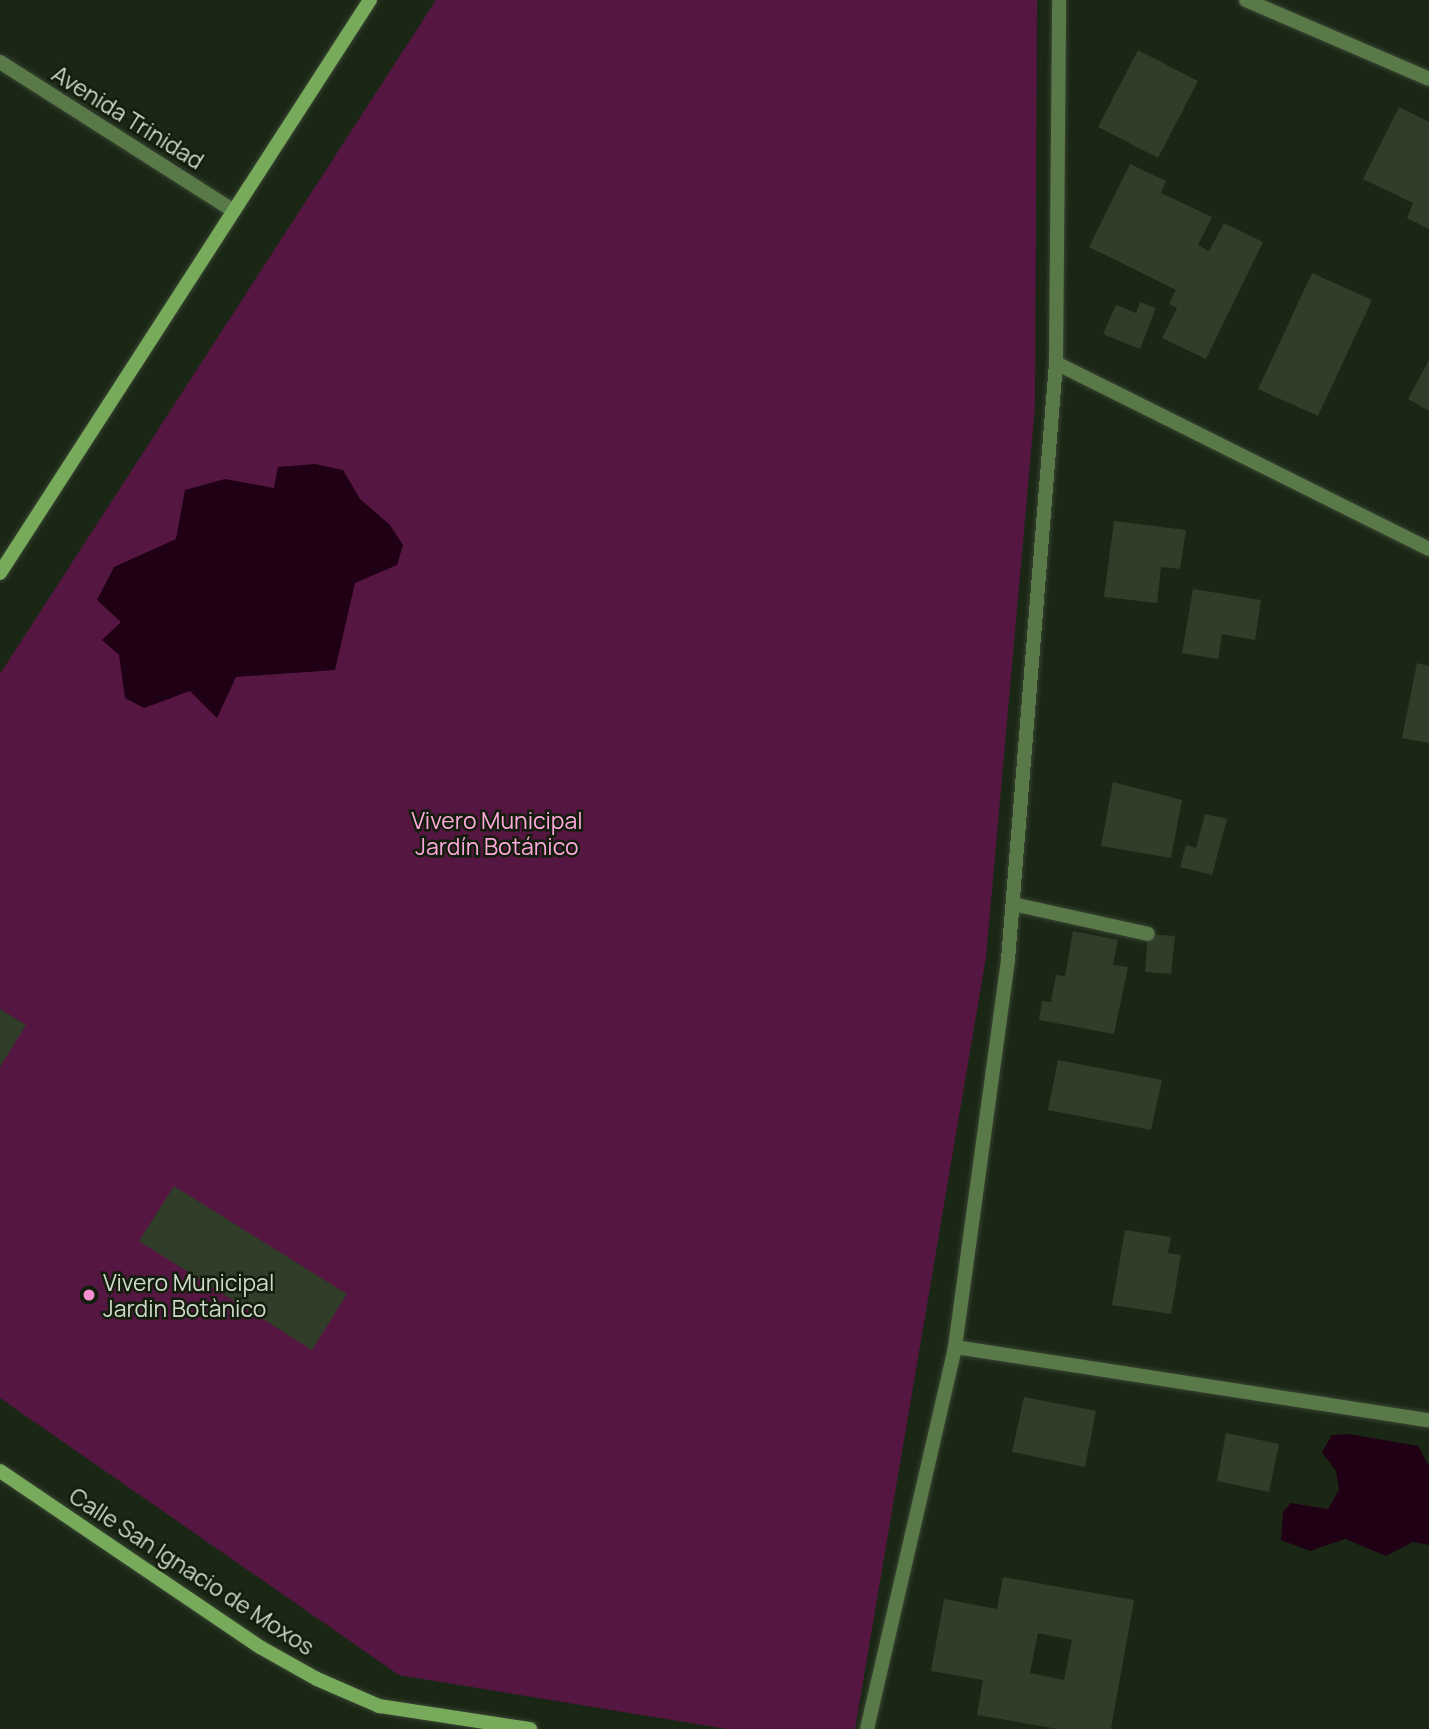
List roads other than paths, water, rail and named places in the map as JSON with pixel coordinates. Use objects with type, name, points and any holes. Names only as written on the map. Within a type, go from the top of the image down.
[{"type":"street","points":[[0,573],[370,0]]},
{"type":"street","points":[[867,1729],[955,1348],[1013,904],[1056,363],[1059,0]]},
{"type":"street","points":[[1246,0],[1429,79]]},
{"type":"street","name":"Avenida Trinidad","points":[[0,62],[232,210]]},
{"type":"street","points":[[1056,363],[1429,549]]},
{"type":"street","points":[[1013,904],[1148,934]]},
{"type":"street","points":[[955,1348],[1429,1420]]},
{"type":"street","name":"Calle San Ignacio de Moxos","points":[[0,1471],[260,1647],[317,1679],[379,1706],[530,1729]]},
{"type":"place","name":"Vivero Municipal Jardin Botànico","points":[[89,1295]]},
{"type":"park label","name":"Vivero Municipal Jardín Botánico","points":[[497,833]]}]
